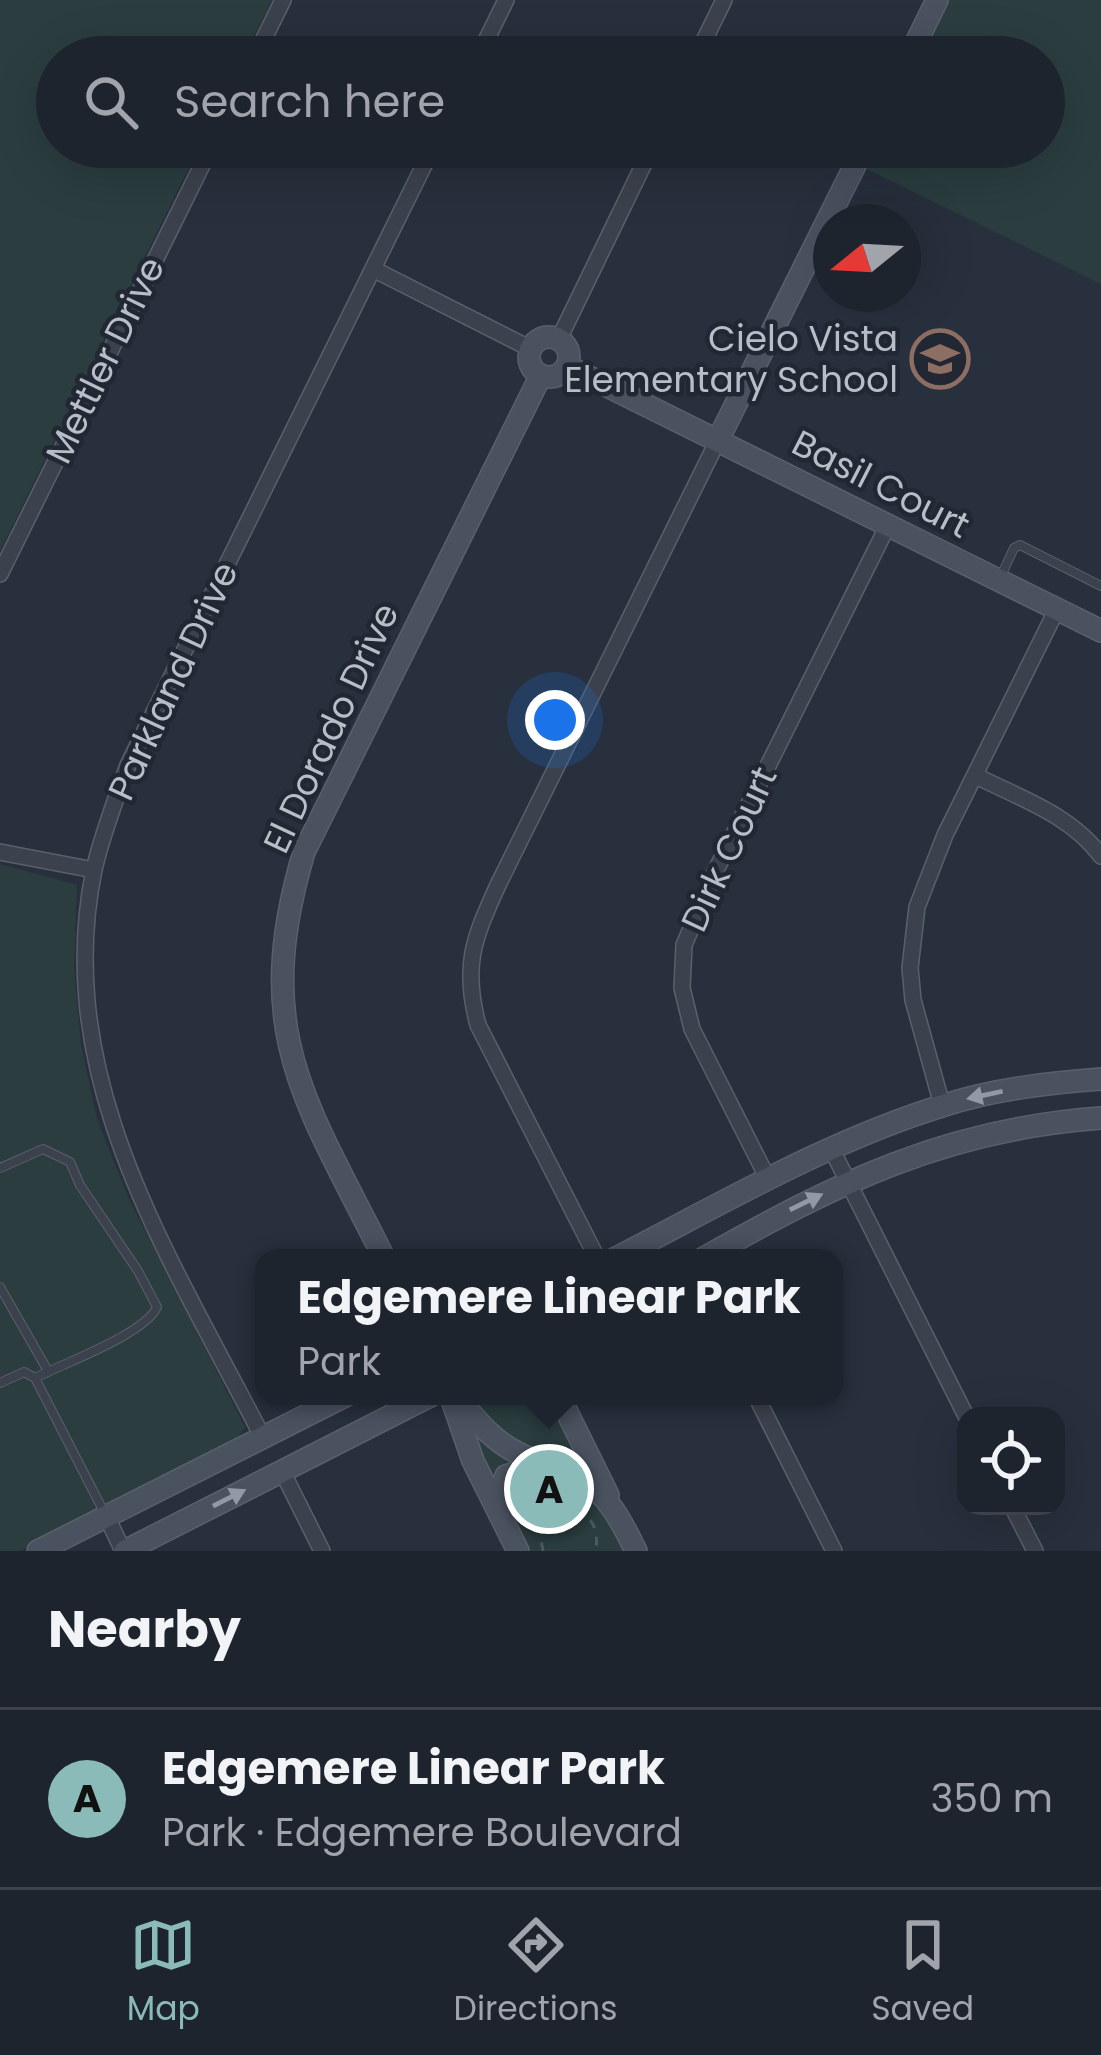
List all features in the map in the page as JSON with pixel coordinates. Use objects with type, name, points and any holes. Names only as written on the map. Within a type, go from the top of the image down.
[{"type":"main road","points":[[919,36],[937,0]]},
{"type":"main road","points":[[718,440],[854,168]]},
{"type":"main road","points":[[543,338],[559,339],[568,351],[567,366],[555,376],[541,375],[531,364],[531,349],[543,338]]},
{"type":"main road","name":"Basil Court","points":[[567,366],[1101,632]]},
{"type":"main road","name":"El Dorado Drive","points":[[379,1249],[309,1109],[291,1059],[280,986],[286,925],[311,835],[541,375]]},
{"type":"main road","points":[[633,1249],[768,1179],[942,1106],[1026,1087],[1101,1079]]},
{"type":"main road","points":[[721,1249],[848,1181],[918,1153],[1020,1126],[1101,1118]]},
{"type":"main road","points":[[38,1551],[327,1405]]},
{"type":"main road","points":[[124,1551],[412,1405]]},
{"type":"main road","points":[[456,1405],[473,1461],[518,1551]]},
{"type":"main road","points":[[462,1405],[491,1436],[517,1453],[579,1476],[619,1517]]},
{"type":"main road","points":[[563,1405],[636,1551]]},
{"type":"main road","points":[[494,1503],[506,1476],[544,1464]]},
{"type":"street","points":[[265,36],[283,0]]},
{"type":"street","points":[[488,36],[506,0]]},
{"type":"street","points":[[706,36],[724,0]]},
{"type":"street","name":"Mettler Drive","points":[[0,574],[201,168]]},
{"type":"street","name":"Parkland Drive","points":[[263,1438],[130,1174],[103,1098],[88,1012],[94,870],[128,765],[424,168]]},
{"type":"street","points":[[559,339],[642,168]]},
{"type":"street","points":[[373,269],[531,349]]},
{"type":"street","points":[[592,1249],[478,1025],[471,998],[471,950],[498,885],[718,440]]},
{"type":"street","name":"Dirk Court","points":[[768,1179],[692,1029],[682,988],[684,945],[715,872],[888,525]]},
{"type":"street","points":[[942,1106],[913,1000],[912,941],[926,876],[1058,609]]},
{"type":"street","points":[[976,776],[1057,815],[1101,856]]},
{"type":"street","points":[[0,852],[94,870]]},
{"type":"street","points":[[832,1150],[961,1407]]},
{"type":"street","points":[[761,1405],[834,1551]]},
{"type":"street","points":[[281,1471],[322,1551]]},
{"type":"street","points":[[106,1515],[124,1551]]},
{"type":"street","points":[[1017,1515],[1035,1551]]},
{"type":"lane","points":[[999,580],[1014,548],[1020,545],[1101,586]]},
{"type":"lane","points":[[0,1168],[43,1149],[70,1162],[157,1307],[152,1318],[133,1330],[35,1378]]},
{"type":"lane","points":[[0,1287],[48,1371]]},
{"type":"lane","points":[[0,1383],[24,1372],[35,1378],[106,1515]]},
{"type":"path","points":[[543,1551],[540,1534],[545,1515],[562,1504],[595,1522],[596,1551]]},
{"type":"shaded area","points":[[0,0],[272,0],[254,36],[36,36],[36,168],[189,168],[0,551]]},
{"type":"shaded area","points":[[948,0],[1101,0],[1101,284],[867,169],[1065,168],[1065,36],[931,36]]},
{"type":"shaded area","points":[[0,864],[77,885],[74,968],[81,1045],[97,1119],[129,1199],[245,1427],[234,1443],[20,1551],[0,1551]]},
{"type":"shaded area","points":[[460,1405],[559,1405],[632,1551],[528,1551]]},
{"type":"place","name":"Cielo Vista Elementary School","points":[[940,359]]},
{"type":"place","name":"Edgemere Linear Park","points":[[549,1489]]}]
